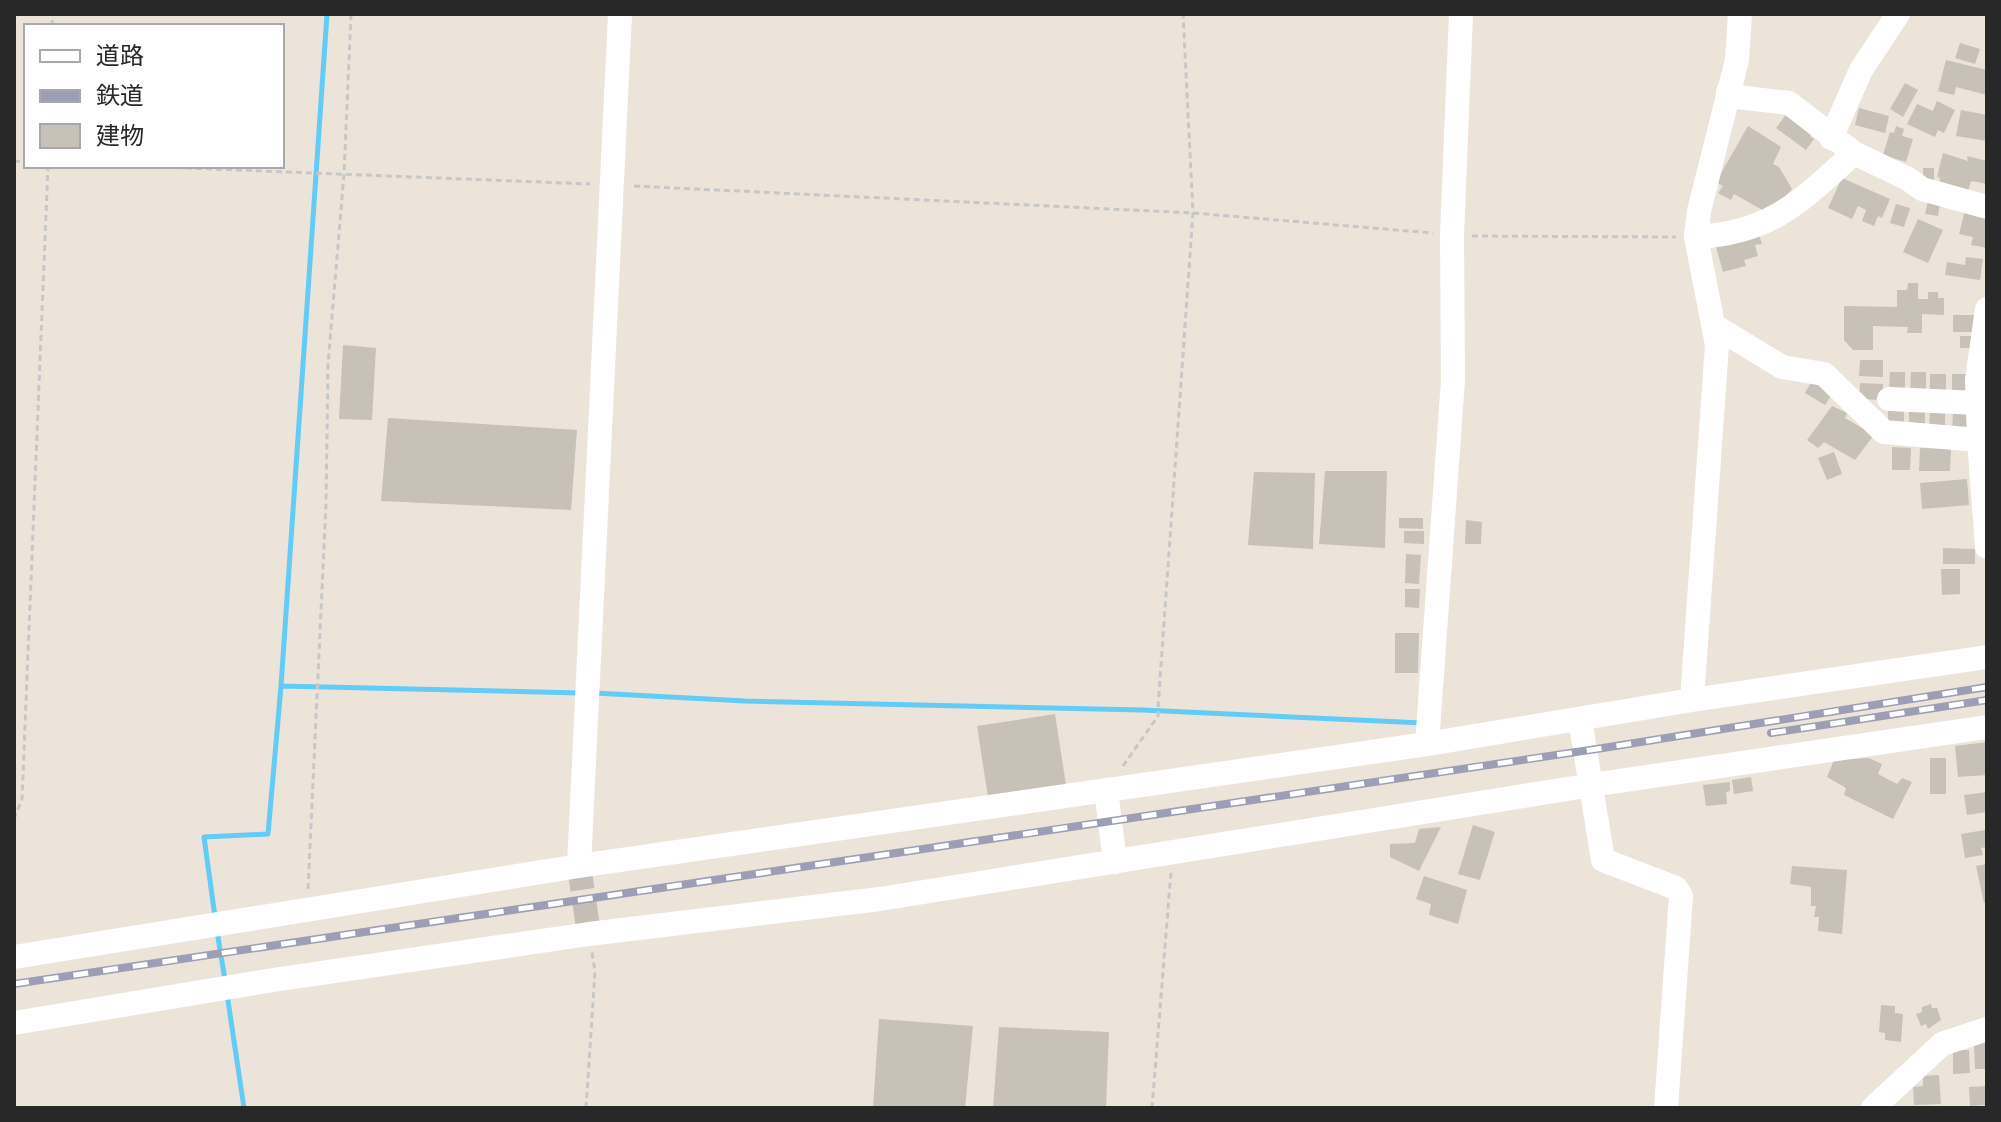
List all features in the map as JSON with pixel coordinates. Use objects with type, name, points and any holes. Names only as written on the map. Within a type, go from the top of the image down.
[{"type":"street","points":[[579,866],[620,14]]},
{"type":"street","points":[[1427,744],[1453,380],[1452,235],[1461,14]]},
{"type":"street","points":[[1692,700],[1717,345],[1696,237],[1699,211],[1737,60],[1740,14]]},
{"type":"street","points":[[1831,138],[1861,70],[1898,14]]},
{"type":"street","points":[[1728,92],[1737,97],[1789,103],[1854,153],[1922,189],[1987,207]]},
{"type":"street","points":[[1696,237],[1747,230],[1770,221],[1807,196],[1854,153]]},
{"type":"street","points":[[1987,309],[1977,380],[1987,547]]},
{"type":"street","points":[[1713,325],[1782,367],[1824,374],[1884,432],[1982,450]]},
{"type":"street","points":[[1889,399],[1978,403]]},
{"type":"street","points":[[14,957],[579,866],[1427,744],[1692,700],[1987,657]]},
{"type":"street","points":[[1580,719],[1603,860],[1676,888],[1681,896],[1666,1108]]},
{"type":"street","points":[[14,1023],[273,980],[589,934],[880,899],[1592,785],[1987,727]]},
{"type":"street","points":[[1106,790],[1115,862]]},
{"type":"street","points":[[1873,1108],[1942,1044],[1987,1029]]},
{"type":"path","points":[[307,911],[326,504],[328,364],[344,174],[351,14]]},
{"type":"path","points":[[1106,790],[1158,716],[1193,213],[1183,14]]},
{"type":"path","points":[[14,819],[22,799],[48,168]]},
{"type":"path","points":[[188,168],[1193,213]]},
{"type":"path","points":[[1152,1108],[1173,852]]},
{"type":"path","points":[[586,1108],[595,972],[589,934]]},
{"type":"building","points":[[1960,43],[1980,49],[1975,64],[1955,58]]},
{"type":"building","points":[[1946,60],[1987,70],[1987,95],[1956,87],[1954,95],[1938,91]]},
{"type":"building","points":[[1905,83],[1918,90],[1903,117],[1890,109]]},
{"type":"building","points":[[1937,101],[1955,110],[1944,133],[1938,130],[1935,137],[1907,124],[1917,104],[1933,111]]},
{"type":"building","points":[[1859,108],[1889,116],[1885,133],[1855,125]]},
{"type":"building","points":[[1961,110],[1987,115],[1987,141],[1956,136]]},
{"type":"building","points":[[1788,112],[1816,132],[1810,136],[1814,139],[1806,150],[1776,128]]},
{"type":"building","points":[[1748,126],[1781,147],[1773,164],[1779,167],[1792,189],[1776,207],[1766,212],[1734,194],[1731,200],[1718,193],[1723,186],[1716,182]]},
{"type":"building","points":[[1896,126],[1904,129],[1902,136],[1913,139],[1906,162],[1883,155],[1890,132],[1894,133]]},
{"type":"building","points":[[1943,153],[1968,161],[1967,156],[1987,161],[1987,184],[1971,181],[1967,194],[1939,189],[1940,178],[1937,177]]},
{"type":"building","points":[[1923,168],[1934,168],[1934,182],[1923,182]]},
{"type":"building","points":[[1842,178],[1890,199],[1882,218],[1878,216],[1874,226],[1862,221],[1866,210],[1858,206],[1852,219],[1828,208]]},
{"type":"building","points":[[1928,201],[1940,203],[1938,216],[1925,214]]},
{"type":"building","points":[[1896,204],[1910,208],[1904,227],[1890,223]]},
{"type":"building","points":[[1965,210],[1987,215],[1987,248],[1971,245],[1973,237],[1959,234]]},
{"type":"building","points":[[1918,219],[1943,230],[1928,263],[1903,252]]},
{"type":"building","points":[[1758,231],[1762,244],[1755,245],[1758,256],[1744,260],[1746,266],[1723,272],[1715,243]]},
{"type":"building","points":[[1966,257],[1983,259],[1980,280],[1945,275],[1947,262],[1965,265]]},
{"type":"building","points":[[1908,283],[1918,283],[1918,299],[1928,299],[1928,292],[1938,292],[1938,298],[1944,298],[1944,315],[1922,314],[1922,333],[1907,333],[1908,327],[1873,326],[1873,350],[1853,350],[1844,340],[1844,306],[1897,307],[1897,290],[1907,290]]},
{"type":"building","points":[[1953,315],[1975,315],[1975,332],[1953,332]]},
{"type":"building","points":[[1960,336],[1971,336],[1972,348],[1960,348]]},
{"type":"building","points":[[343,345],[376,348],[372,420],[339,419]]},
{"type":"building","points":[[1860,360],[1883,360],[1883,377],[1859,376]]},
{"type":"building","points":[[1890,372],[1905,372],[1905,394],[1889,394]]},
{"type":"building","points":[[1911,372],[1926,372],[1926,395],[1910,395]]},
{"type":"building","points":[[1930,374],[1946,374],[1946,396],[1930,396]]},
{"type":"building","points":[[1952,374],[1967,374],[1967,397],[1952,397]]},
{"type":"building","points":[[1813,379],[1834,391],[1825,405],[1805,393]]},
{"type":"building","points":[[1860,383],[1883,384],[1883,400],[1859,399]]},
{"type":"building","points":[[1832,406],[1847,413],[1845,418],[1874,435],[1855,460],[1824,442],[1818,448],[1807,440]]},
{"type":"building","points":[[1888,408],[1904,408],[1904,430],[1888,430]]},
{"type":"building","points":[[1909,408],[1925,408],[1925,431],[1909,431]]},
{"type":"building","points":[[1930,409],[1945,410],[1945,432],[1929,432]]},
{"type":"building","points":[[1953,410],[1968,410],[1968,432],[1952,432]]},
{"type":"building","points":[[388,418],[577,430],[571,510],[381,501]]},
{"type":"building","points":[[1892,447],[1911,448],[1910,470],[1892,470]]},
{"type":"building","points":[[1920,448],[1951,449],[1950,471],[1919,471]]},
{"type":"building","points":[[1834,452],[1842,474],[1827,480],[1818,458]]},
{"type":"building","points":[[1325,471],[1387,471],[1385,548],[1319,544]]},
{"type":"building","points":[[1254,472],[1315,473],[1313,549],[1248,545]]},
{"type":"building","points":[[1967,479],[1969,505],[1922,509],[1920,483]]},
{"type":"building","points":[[1399,518],[1423,518],[1423,529],[1399,528]]},
{"type":"building","points":[[1466,520],[1482,522],[1481,544],[1465,544]]},
{"type":"building","points":[[1404,531],[1424,531],[1424,544],[1404,543]]},
{"type":"building","points":[[1943,548],[1975,549],[1975,564],[1943,564]]},
{"type":"building","points":[[1406,554],[1421,555],[1419,584],[1405,583]]},
{"type":"building","points":[[1941,569],[1960,569],[1960,594],[1942,595]]},
{"type":"building","points":[[1405,589],[1420,589],[1419,608],[1405,607]]},
{"type":"building","points":[[1395,633],[1419,633],[1418,673],[1395,673]]},
{"type":"building","points":[[1055,714],[1066,785],[988,797],[977,726]]},
{"type":"building","points":[[1987,742],[1987,775],[1958,777],[1955,746]]},
{"type":"building","points":[[1869,758],[1882,764],[1878,774],[1897,784],[1902,778],[1912,782],[1893,819],[1844,795],[1846,788],[1827,777],[1834,760]]},
{"type":"building","points":[[1930,758],[1946,758],[1946,794],[1930,794]]},
{"type":"building","points":[[1751,777],[1753,791],[1734,794],[1732,780]]},
{"type":"building","points":[[1730,782],[1730,791],[1726,792],[1727,804],[1706,806],[1703,785]]},
{"type":"building","points":[[1987,792],[1987,812],[1967,815],[1964,795]]},
{"type":"building","points":[[1473,825],[1495,832],[1480,880],[1458,874]]},
{"type":"building","points":[[1441,827],[1419,871],[1390,857],[1390,844],[1415,843],[1419,829]]},
{"type":"building","points":[[1985,830],[1987,847],[1981,848],[1983,855],[1965,858],[1961,834]]},
{"type":"building","points":[[1987,864],[1987,903],[1984,903],[1976,866]]},
{"type":"building","points":[[1792,866],[1847,870],[1842,934],[1818,931],[1819,917],[1814,917],[1816,906],[1811,906],[1811,887],[1790,884]]},
{"type":"building","points":[[1424,876],[1467,890],[1458,924],[1429,915],[1431,904],[1416,899]]},
{"type":"building","points":[[1931,1004],[1932,1008],[1937,1008],[1941,1020],[1928,1029],[1926,1024],[1921,1026],[1916,1014],[1922,1012],[1922,1007]]},
{"type":"building","points":[[1881,1005],[1895,1006],[1895,1013],[1903,1014],[1901,1042],[1885,1040],[1885,1033],[1879,1032]]},
{"type":"building","points":[[879,1019],[973,1026],[965,1108],[873,1108]]},
{"type":"building","points":[[999,1027],[1109,1032],[1106,1108],[993,1108]]},
{"type":"building","points":[[1987,1038],[1987,1069],[1975,1069],[1974,1043]]},
{"type":"building","points":[[1953,1050],[1969,1050],[1970,1073],[1953,1074]]},
{"type":"building","points":[[1939,1075],[1941,1104],[1914,1105],[1913,1087],[1923,1086],[1923,1076]]},
{"type":"building","points":[[1987,1086],[1987,1105],[1970,1106],[1969,1087]]},
{"type":"waterway","points":[[215,917],[204,837],[268,834],[327,14]]},
{"type":"waterway","points":[[281,686],[580,693]]},
{"type":"waterway","points":[[594,693],[745,701],[1143,710],[1423,723]]},
{"type":"waterway","points":[[217,931],[225,980]]},
{"type":"waterway","points":[[227,994],[244,1108]]},
{"type":"tunnel","points":[[579,866],[589,934]]},
{"type":"railway","points":[[14,984],[1603,748],[1987,687]]},
{"type":"railway","points":[[1771,733],[1987,700]]}]
